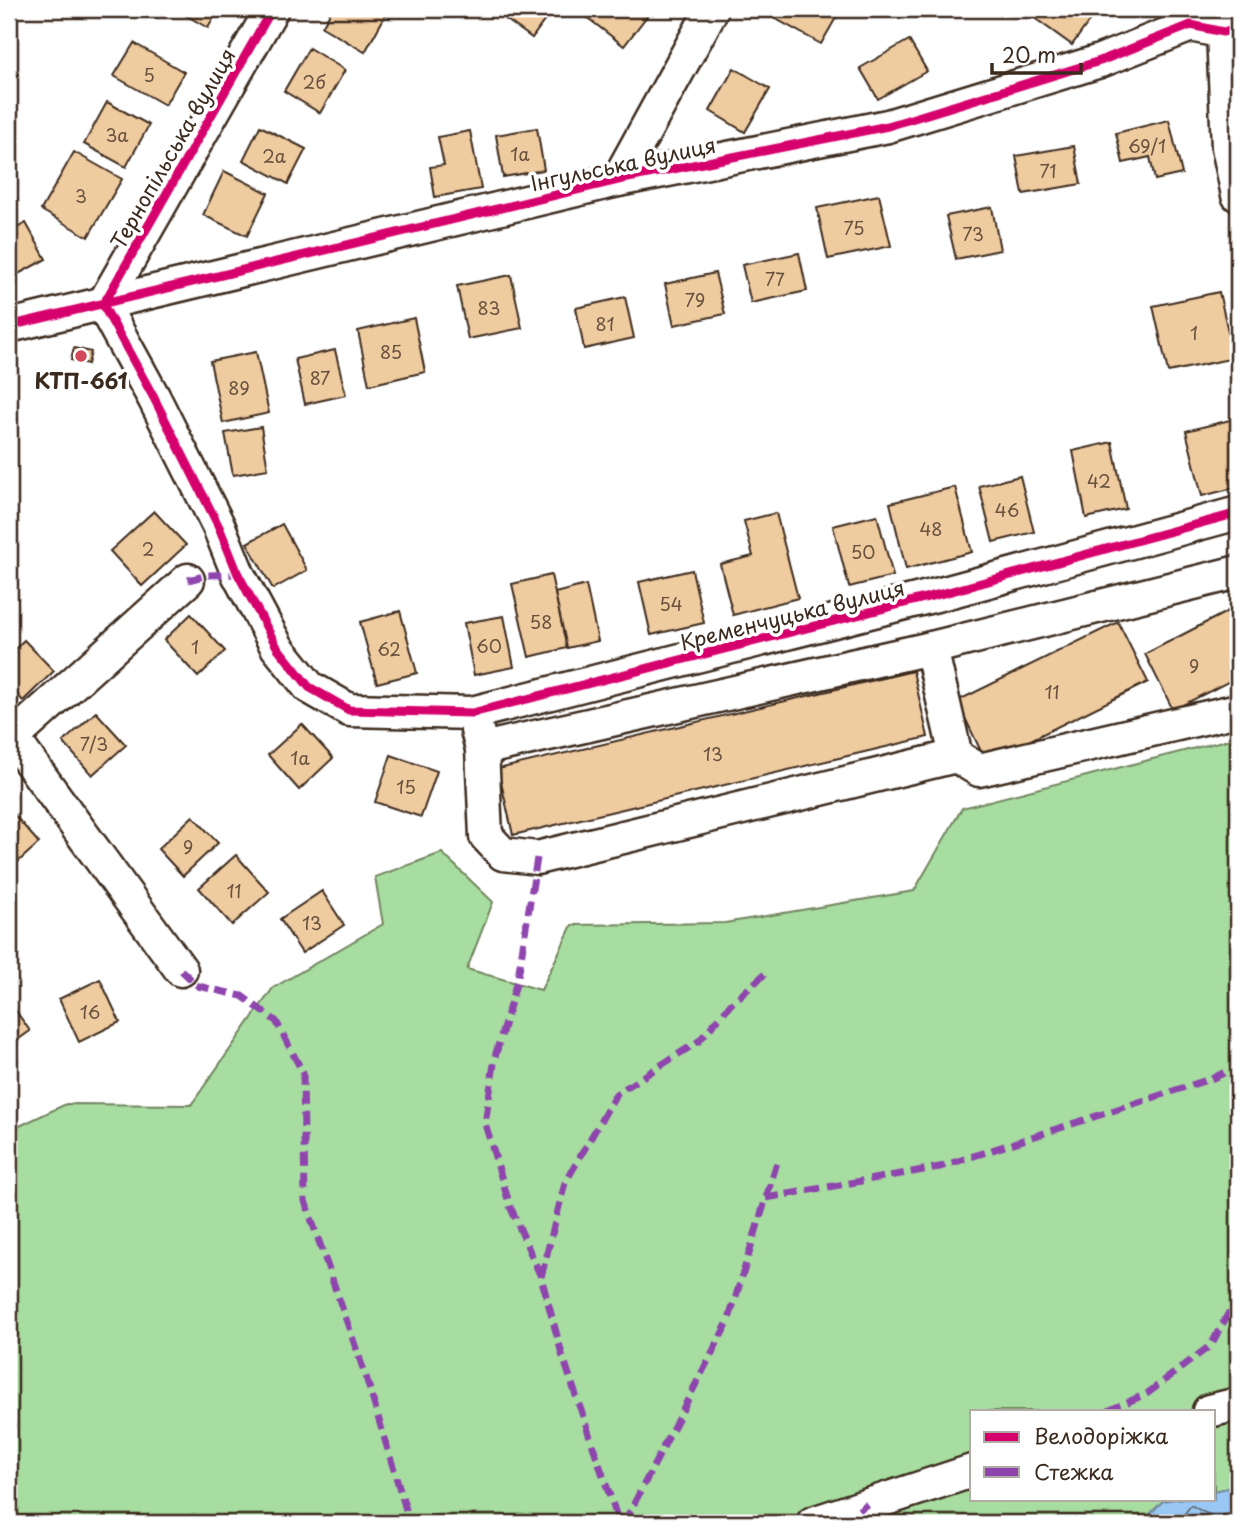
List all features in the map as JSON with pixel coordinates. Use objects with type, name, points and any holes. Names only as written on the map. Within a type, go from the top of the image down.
[{"type":"street","name":"Тернопільська вулиця","points":[[103,305],[272,9]]},
{"type":"street","points":[[618,180],[712,9]]},
{"type":"street","name":"Інгульська вулиця","points":[[9,326],[618,180],[888,126],[1100,61],[1178,17],[1231,30]]},
{"type":"street","points":[[1231,30],[1228,147],[1238,195]]},
{"type":"street","name":"Кременчуцька вулиця","points":[[103,305],[190,469],[219,527],[238,574],[277,647],[309,687],[349,710],[472,713],[935,595],[1238,513]]},
{"type":"street","points":[[482,749],[931,648],[1238,572]]},
{"type":"street","points":[[181,970],[10,737],[188,580]]},
{"type":"street","points":[[931,648],[956,756]]},
{"type":"street","points":[[472,713],[482,749],[486,836],[503,854],[537,858],[956,756],[979,770],[1238,710]]},
{"type":"street","points":[[1213,1410],[1238,1404]]},
{"type":"street","points":[[813,1523],[970,1472]]},
{"type":"green space","points":[[1238,737],[1238,1486],[1216,1491],[1216,1410],[970,1410],[970,1500],[1169,1500],[1163,1501],[1141,1523],[9,1523],[9,1131],[66,1104],[191,1105],[273,988],[383,924],[375,877],[442,853],[493,902],[467,969],[541,990],[572,925],[725,923],[914,891],[962,808]]},
{"type":"water","points":[[1238,1486],[1238,1523],[1141,1523],[1163,1501],[1216,1500],[1216,1491]]},
{"type":"building","points":[[175,9],[219,9],[208,28]]},
{"type":"building","points":[[332,9],[389,9],[365,52],[322,27]]},
{"type":"building","points":[[501,9],[542,9],[549,14],[532,38],[497,13]]},
{"type":"building","points":[[583,9],[646,9],[650,12],[624,46],[580,12]]},
{"type":"building","points":[[772,9],[841,9],[821,44],[769,15]]},
{"type":"building","points":[[1033,9],[1098,9],[1072,45],[1029,14]]},
{"type":"building","points":[[909,40],[927,71],[878,99],[860,68]]},
{"type":"building","points":[[134,43],[184,72],[165,105],[114,76]]},
{"type":"building","points":[[309,48],[345,70],[320,113],[284,91]]},
{"type":"building","points":[[734,68],[770,89],[745,132],[710,111]]},
{"type":"building","points":[[107,102],[149,125],[126,167],[84,144]]},
{"type":"building","points":[[1169,120],[1182,174],[1155,180],[1150,157],[1123,163],[1116,133]]},
{"type":"building","points":[[260,126],[306,149],[288,184],[243,160]]},
{"type":"building","points":[[537,128],[544,170],[503,177],[496,135]]},
{"type":"building","points":[[470,131],[481,189],[435,197],[430,167],[444,165],[438,137]]},
{"type":"building","points":[[1074,146],[1081,184],[1023,194],[1016,156]]},
{"type":"building","points":[[74,152],[122,179],[88,237],[41,210]]},
{"type":"building","points":[[224,171],[268,193],[247,236],[203,215]]},
{"type":"building","points":[[879,195],[891,246],[828,259],[817,208]]},
{"type":"building","points":[[992,207],[1000,250],[956,259],[946,216]]},
{"type":"building","points":[[26,223],[46,259],[9,279],[9,232]]},
{"type":"building","points":[[799,253],[807,291],[751,303],[742,265]]},
{"type":"building","points":[[715,273],[725,314],[674,325],[665,284]]},
{"type":"building","points":[[511,275],[522,328],[468,339],[457,286]]},
{"type":"building","points":[[1219,292],[1234,358],[1168,372],[1153,306]]},
{"type":"building","points":[[625,297],[634,338],[584,349],[576,308]]},
{"type":"building","points":[[414,318],[425,372],[369,385],[358,331]]},
{"type":"building","name":"КТП-661","points":[[74,348],[91,352],[88,364],[71,360]]},
{"type":"building","points":[[335,350],[346,395],[305,404],[295,359]]},
{"type":"building","points":[[256,352],[269,413],[223,423],[210,361]]},
{"type":"building","points":[[1238,418],[1238,487],[1202,496],[1186,431]]},
{"type":"building","points":[[261,427],[268,469],[233,475],[225,433]]},
{"type":"building","points":[[1112,442],[1126,509],[1086,518],[1073,451]]},
{"type":"building","points":[[1020,476],[1034,532],[993,542],[979,486]]},
{"type":"building","points":[[955,487],[972,552],[906,569],[890,503]]},
{"type":"building","points":[[154,511],[186,545],[142,586],[110,551]]},
{"type":"building","points":[[776,513],[798,598],[733,615],[720,564],[753,556],[744,521]]},
{"type":"building","points":[[877,515],[893,576],[849,587],[833,526]]},
{"type":"building","points":[[282,524],[307,570],[273,589],[247,543]]},
{"type":"building","points":[[692,570],[704,623],[651,635],[639,582]]},
{"type":"building","points":[[551,575],[567,648],[529,657],[512,584]]},
{"type":"building","points":[[586,585],[598,641],[567,648],[555,593]]},
{"type":"building","points":[[1238,606],[1238,677],[1173,710],[1145,654]]},
{"type":"building","points":[[400,611],[417,673],[377,683],[360,622]]},
{"type":"building","points":[[191,614],[225,651],[198,677],[164,640]]},
{"type":"building","points":[[504,616],[514,667],[474,675],[464,623]]},
{"type":"building","points":[[1118,622],[1148,682],[986,762],[957,701]]},
{"type":"building","points":[[24,640],[54,671],[23,701],[9,685],[9,655]]},
{"type":"building","points":[[913,671],[928,737],[513,835],[498,769]]},
{"type":"building","points":[[96,712],[126,745],[92,775],[63,742]]},
{"type":"building","points":[[302,724],[333,758],[299,790],[268,755]]},
{"type":"building","points":[[391,755],[437,771],[421,817],[375,802]]},
{"type":"building","points":[[9,809],[39,843],[9,870]]},
{"type":"building","points":[[193,816],[218,843],[183,876],[158,849]]},
{"type":"building","points":[[236,855],[269,892],[232,925],[199,888]]},
{"type":"building","points":[[322,891],[344,925],[302,953],[280,919]]},
{"type":"building","points":[[100,979],[120,1022],[79,1042],[59,999]]},
{"type":"building","points":[[9,1001],[30,1031],[9,1046]]},
{"type":"marked path","points":[[188,580],[208,575],[238,574]]},
{"type":"marked path","points":[[537,858],[518,977],[495,1057],[485,1124],[510,1206],[541,1277],[562,1354],[619,1523]]},
{"type":"marked path","points":[[181,970],[198,986],[242,996],[276,1021],[303,1073],[305,1201],[366,1377],[410,1523]]},
{"type":"marked path","points":[[541,1277],[565,1183],[616,1094],[699,1041],[731,1004],[768,971]]},
{"type":"marked path","points":[[766,1198],[940,1167],[1213,1078],[1238,1066]]},
{"type":"marked path","points":[[624,1523],[728,1322],[778,1159]]},
{"type":"marked path","points":[[1110,1410],[1148,1393],[1211,1345],[1238,1296]]},
{"type":"marked path","points":[[842,1523],[867,1504]]},
{"type":"cycle path","points":[[272,9],[103,305],[154,398],[219,527],[238,574],[277,647],[309,687],[349,710],[472,713],[948,592],[1238,513]]},
{"type":"cycle path","points":[[9,326],[618,180],[888,126],[1100,61],[1191,25],[1223,32],[1238,28]]},
{"type":"place","name":"КТП-661","points":[[81,356]]}]
